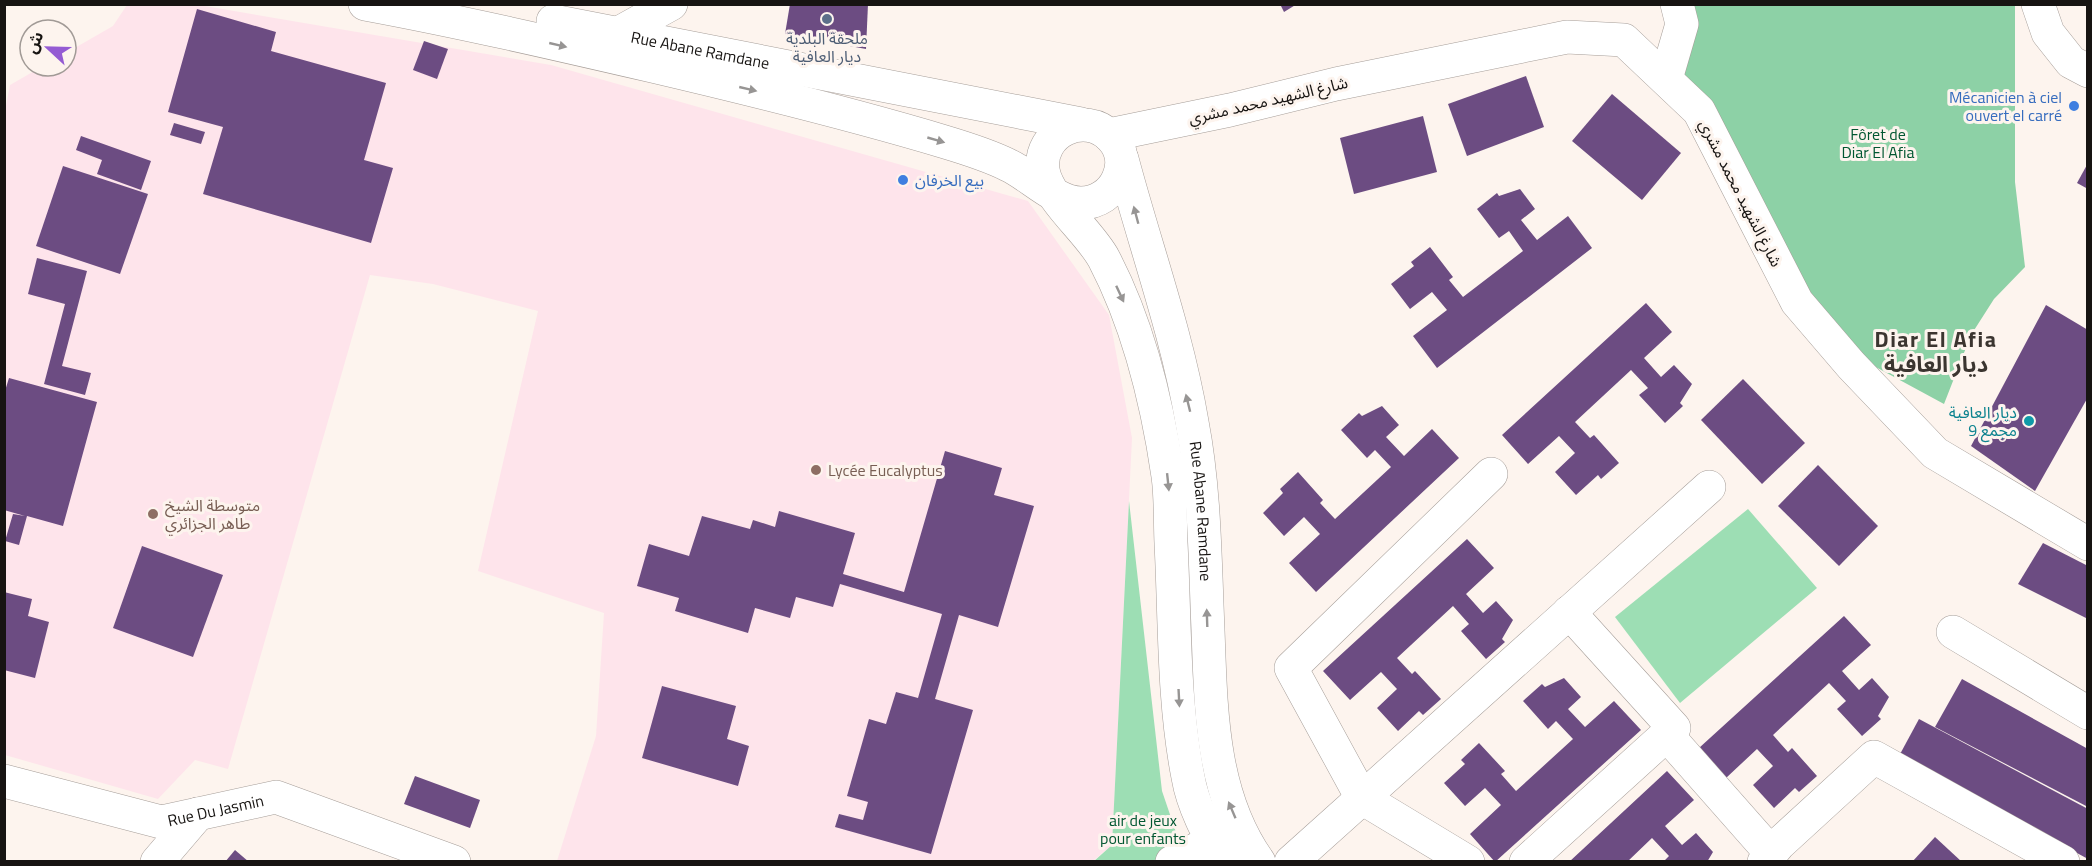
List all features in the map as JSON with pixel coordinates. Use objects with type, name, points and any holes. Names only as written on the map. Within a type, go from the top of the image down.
[{"type":"street","points":[[365,4],[460,22],[816,105],[949,143],[1008,165],[1054,193],[1072,202],[1085,203],[1099,200],[1110,192],[1118,181],[1104,139],[1068,126],[1056,134],[1044,154],[1043,168],[1054,193],[1102,255],[1130,314],[1148,376],[1168,479],[1180,716],[1188,780],[1204,825],[1218,851],[1172,861]]},
{"type":"street","points":[[617,34],[671,4]]},
{"type":"street","points":[[1666,79],[1682,24],[1677,4]]},
{"type":"street","points":[[2038,4],[2048,33],[2082,61]]},
{"type":"street","name":"Rue Abane Ramdane","points":[[460,22],[537,12],[617,34],[1104,139],[1169,326],[1192,422],[1203,515],[1210,683],[1216,753],[1229,806],[1259,861]]},
{"type":"street","name":"شارغ الشهيد محمد مشري","points":[[1104,139],[1336,84],[1567,37],[1624,40],[1699,111],[1797,302],[1851,365],[1935,453],[2088,544]]},
{"type":"street","points":[[1468,861],[1362,798],[1291,668],[1491,474]]},
{"type":"street","points":[[1291,861],[1709,486]]},
{"type":"street","points":[[1526,861],[1674,728],[1569,612]]},
{"type":"street","points":[[1953,632],[2088,712]]},
{"type":"street","points":[[1666,734],[1778,855],[1874,757],[2063,861]]},
{"type":"street","name":"Rue Du Jasmin","points":[[4,781],[161,822],[276,797],[454,861]]},
{"type":"street","points":[[157,861],[198,814]]},
{"type":"shaded area","name":"Lycée Eucalyptus","points":[[127,5],[199,5],[551,65],[1028,201],[1109,315],[1132,438],[1112,845],[1093,861],[557,861],[596,736],[604,613],[478,571],[538,311],[433,284],[370,275],[228,769],[195,760],[158,799],[5,755],[5,111],[10,85],[22,78],[78,78],[78,46],[113,26]]},
{"type":"green space","name":"Fôret de Diar El Afia","points":[[1692,5],[2015,5],[2015,182],[2025,267],[1994,299],[1971,335],[1944,404],[1848,352],[1783,259],[1676,62]]},
{"type":"green space","name":"air de jeux pour enfants","points":[[1129,501],[1162,791],[1182,850],[1190,861],[1093,862],[1112,845]]},
{"type":"green space","points":[[1748,509],[1817,588],[1680,703],[1615,617]]},
{"type":"building","name":"ملحقة البلدية ديار العافية","points":[[790,4],[868,4],[866,49],[785,34]]},
{"type":"building","points":[[1280,4],[1297,4],[1284,12]]},
{"type":"building","points":[[197,9],[276,32],[271,51],[386,83],[364,160],[393,168],[371,243],[203,194],[223,127],[168,112]]},
{"type":"building","points":[[424,41],[448,49],[437,79],[413,70]]},
{"type":"building","points":[[1526,76],[1544,127],[1467,156],[1448,104]]},
{"type":"building","points":[[1612,94],[1681,153],[1642,200],[1572,141]]},
{"type":"building","points":[[1423,116],[1437,172],[1354,194],[1340,138]]},
{"type":"building","points":[[174,123],[205,132],[201,144],[170,135]]},
{"type":"building","points":[[81,136],[151,161],[141,190],[97,174],[102,160],[76,150]]},
{"type":"building","points":[[2088,163],[2088,189],[2077,183]]},
{"type":"building","points":[[63,166],[148,194],[120,274],[36,246]]},
{"type":"building","points":[[1520,189],[1535,209],[1521,220],[1537,240],[1568,216],[1592,248],[1437,368],[1413,336],[1447,310],[1432,292],[1410,309],[1391,284],[1414,266],[1411,262],[1430,247],[1453,277],[1449,280],[1463,297],[1523,251],[1509,231],[1499,238],[1477,209],[1497,193],[1499,196]]},
{"type":"building","points":[[37,258],[87,271],[62,366],[91,373],[85,395],[44,384],[65,304],[28,294]]},
{"type":"building","points":[[1646,303],[1672,332],[1644,358],[1661,377],[1674,365],[1692,384],[1680,403],[1683,406],[1665,423],[1639,395],[1648,388],[1631,370],[1575,422],[1590,438],[1594,435],[1619,463],[1601,479],[1598,475],[1576,495],[1555,472],[1575,453],[1559,436],[1528,464],[1502,435]]},
{"type":"building","name":"ديار العافية مجمع 9","points":[[2046,305],[2088,330],[2088,397],[2035,491],[1971,446]]},
{"type":"building","points":[[9,378],[97,402],[63,526],[27,516],[19,545],[5,541],[13,514],[25,516],[4,510],[4,394]]},
{"type":"building","points":[[1743,379],[1805,443],[1762,484],[1701,420]]},
{"type":"building","points":[[1382,406],[1399,425],[1386,437],[1404,456],[1432,429],[1459,458],[1316,592],[1289,563],[1320,534],[1304,517],[1284,536],[1263,513],[1283,493],[1280,489],[1298,472],[1323,500],[1320,503],[1335,519],[1391,467],[1375,450],[1367,458],[1341,430],[1359,413],[1362,416]]},
{"type":"building","points":[[945,451],[1002,468],[994,495],[1034,506],[998,627],[959,615],[935,699],[973,710],[931,854],[835,827],[839,814],[863,820],[868,802],[847,796],[869,719],[886,724],[896,692],[918,698],[942,614],[840,584],[833,607],[796,597],[790,618],[755,608],[748,633],[675,611],[679,598],[637,586],[649,544],[689,556],[702,516],[750,529],[753,520],[775,527],[779,511],[855,533],[843,574],[904,592]]},
{"type":"building","points":[[1818,465],[1878,526],[1839,566],[1778,506]]},
{"type":"building","points":[[1467,539],[1494,568],[1466,594],[1483,613],[1496,601],[1513,620],[1502,639],[1505,642],[1486,659],[1461,631],[1469,624],[1453,606],[1397,658],[1412,674],[1415,671],[1441,699],[1423,715],[1419,711],[1398,731],[1377,708],[1397,689],[1381,672],[1350,700],[1323,671]]},
{"type":"building","points":[[2043,543],[2088,566],[2088,619],[2018,584]]},
{"type":"building","points":[[142,546],[223,575],[193,657],[113,628]]},
{"type":"building","points":[[4,592],[32,599],[28,616],[49,622],[35,678],[4,670]]},
{"type":"building","points":[[1844,616],[1871,645],[1842,671],[1859,690],[1872,678],[1889,697],[1878,716],[1881,719],[1862,736],[1837,709],[1846,701],[1829,683],[1773,735],[1788,752],[1792,748],[1817,776],[1799,792],[1795,788],[1774,808],[1753,785],[1773,766],[1757,749],[1726,778],[1699,748]]},
{"type":"building","points":[[1564,678],[1581,697],[1568,709],[1585,727],[1614,701],[1641,730],[1495,862],[1470,834],[1501,805],[1485,788],[1465,806],[1444,783],[1465,764],[1461,760],[1479,743],[1505,771],[1501,774],[1516,791],[1573,739],[1556,721],[1548,729],[1523,701],[1542,684],[1545,687]]},
{"type":"building","points":[[1962,679],[2088,749],[2088,807],[1935,727]]},
{"type":"building","points":[[662,686],[736,706],[727,739],[749,746],[738,786],[642,758]]},
{"type":"building","points":[[1919,719],[2088,809],[2088,859],[1899,756]]},
{"type":"building","points":[[1667,771],[1694,800],[1665,826],[1682,845],[1696,833],[1713,852],[1707,862],[1663,862],[1669,856],[1652,838],[1627,862],[1569,862]]},
{"type":"building","points":[[415,776],[480,800],[470,828],[404,804]]},
{"type":"building","points":[[1935,837],[1962,862],[1912,862]]},
{"type":"building","points":[[235,850],[249,862],[225,862]]},
{"type":"place","name":"ملحقة البلدية ديار العافية","points":[[827,19]]},
{"type":"place","name":"Mécanicien à ciel ouvert el carré","points":[[2074,106]]},
{"type":"place","name":"بيع الخرفان","points":[[903,180]]},
{"type":"place","name":"ديار العافية مجمع 9","points":[[2029,421]]},
{"type":"place","name":"Lycée Eucalyptus","points":[[816,470]]},
{"type":"place","name":"متوسطة الشيخ طاهر الجزائري","points":[[153,514]]},
{"type":"district","name":"Diar El Afia ديار العافية","points":[[1936,352]]}]
